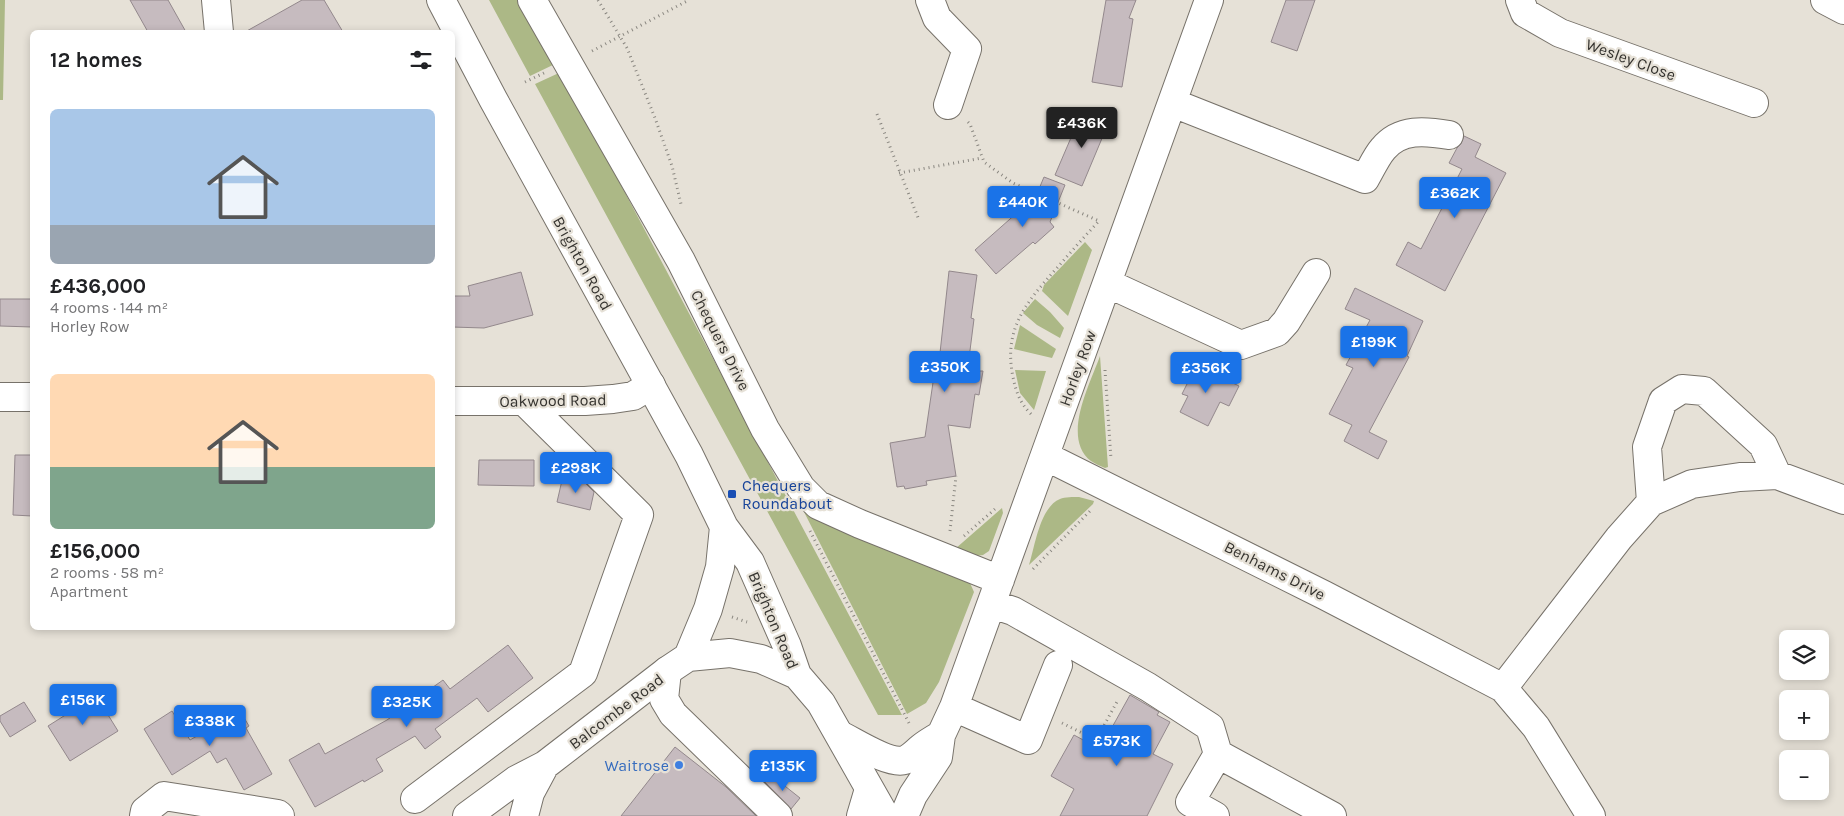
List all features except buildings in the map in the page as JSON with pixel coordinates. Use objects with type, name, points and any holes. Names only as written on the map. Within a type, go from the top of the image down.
[{"type":"street","points":[[216,0],[219,30]]},
{"type":"street","name":"Brighton Road","points":[[441,0],[493,99],[689,455],[724,527],[750,562],[787,646],[797,675],[821,703],[885,816]]},
{"type":"street","name":"Chequers Drive","points":[[532,0],[681,261],[765,429],[801,488],[818,504],[860,524],[950,552],[996,592],[1013,611],[1131,677],[1210,727],[1218,754]]},
{"type":"street","points":[[930,0],[937,18],[967,49],[948,105]]},
{"type":"street","name":"Horley Row","points":[[904,816],[913,795],[938,757],[941,735],[954,707],[1046,456],[1106,283],[1209,0]]},
{"type":"street","name":"Wesley Close","points":[[1520,0],[1525,13],[1560,33],[1754,103]]},
{"type":"street","points":[[1825,0],[1844,10]]},
{"type":"street","points":[[1173,103],[1365,179],[1384,147],[1402,135],[1423,131],[1449,135]]},
{"type":"street","points":[[1106,283],[1240,345],[1277,332],[1286,322],[1316,273]]},
{"type":"street","name":"Oakwood Road","points":[[455,401],[613,399],[633,396],[651,385]]},
{"type":"street","points":[[1651,502],[1647,447],[1663,402],[1682,389],[1704,391],[1763,446],[1777,475]]},
{"type":"street","points":[[0,397],[30,397]]},
{"type":"street","points":[[415,798],[583,673],[639,515],[524,401]]},
{"type":"street","name":"Benhams Drive","points":[[1046,456],[1324,595],[1503,688],[1536,727],[1591,816]]},
{"type":"street","points":[[1503,688],[1620,538],[1651,502],[1692,484],[1740,477],[1777,475],[1844,500]]},
{"type":"street","points":[[724,527],[720,567],[708,609],[677,664],[664,699],[673,714],[778,816]]},
{"type":"street","points":[[677,664],[730,653],[761,659],[797,675]]},
{"type":"street","name":"Balcombe Road","points":[[467,816],[516,780],[545,765],[677,664]]},
{"type":"street","points":[[954,707],[1028,740],[1058,665]]},
{"type":"street","points":[[840,735],[884,758],[895,761],[904,760],[912,756],[941,735]]},
{"type":"street","points":[[1216,816],[1190,802],[1218,754],[1332,816]]},
{"type":"street","name":"Balcombe Road","points":[[524,816],[530,793],[545,765]]},
{"type":"street","points":[[862,816],[869,789]]},
{"type":"street","points":[[144,816],[145,811],[164,796],[278,814],[280,816]]},
{"type":"path","points":[[598,0],[621,36],[655,118],[672,166],[682,207]]},
{"type":"path","points":[[588,54],[689,0]]},
{"type":"path","points":[[948,105],[970,124],[984,162],[1014,183],[1099,221],[1126,229]]},
{"type":"path","points":[[877,114],[919,220]]},
{"type":"path","points":[[899,173],[982,158]]},
{"type":"path","points":[[1034,417],[1016,393],[1014,385],[1010,364],[1010,351],[1015,326],[1021,312],[1032,296],[1099,221]]},
{"type":"path","points":[[950,552],[956,476]]},
{"type":"path","points":[[950,552],[999,506]]},
{"type":"path","points":[[809,528],[911,727]]},
{"type":"path","points":[[1039,712],[1096,740],[1131,677]]},
{"type":"green space","points":[[0,0],[5,0],[3,100],[0,100]]},
{"type":"green space","points":[[489,0],[523,0],[557,63],[530,76]]},
{"type":"green space","points":[[561,72],[902,715],[878,715],[535,84]]},
{"type":"green space","points":[[1085,242],[1092,250],[1068,316],[1042,291],[1044,285]]},
{"type":"green space","points":[[1035,299],[1064,328],[1060,338],[1037,325],[1023,313]]},
{"type":"green space","points":[[1020,325],[1056,349],[1052,358],[1014,349]]},
{"type":"green space","points":[[1100,356],[1108,467],[1105,468],[1091,461],[1082,451],[1078,439],[1080,410]]},
{"type":"green space","points":[[1015,370],[1046,371],[1034,410],[1020,393]]},
{"type":"green space","points":[[1067,497],[1079,497],[1094,501],[1093,504],[1029,565],[1039,528],[1053,503]]},
{"type":"green space","points":[[1002,508],[1003,513],[989,551],[983,555],[975,556],[955,549]]},
{"type":"green space","points":[[803,510],[961,575],[970,583],[974,592],[939,682],[926,703],[907,714]]},
{"type":"place","name":"Chequers Roundabout","points":[[732,494]]},
{"type":"place","name":"Waitrose","points":[[679,765]]}]
